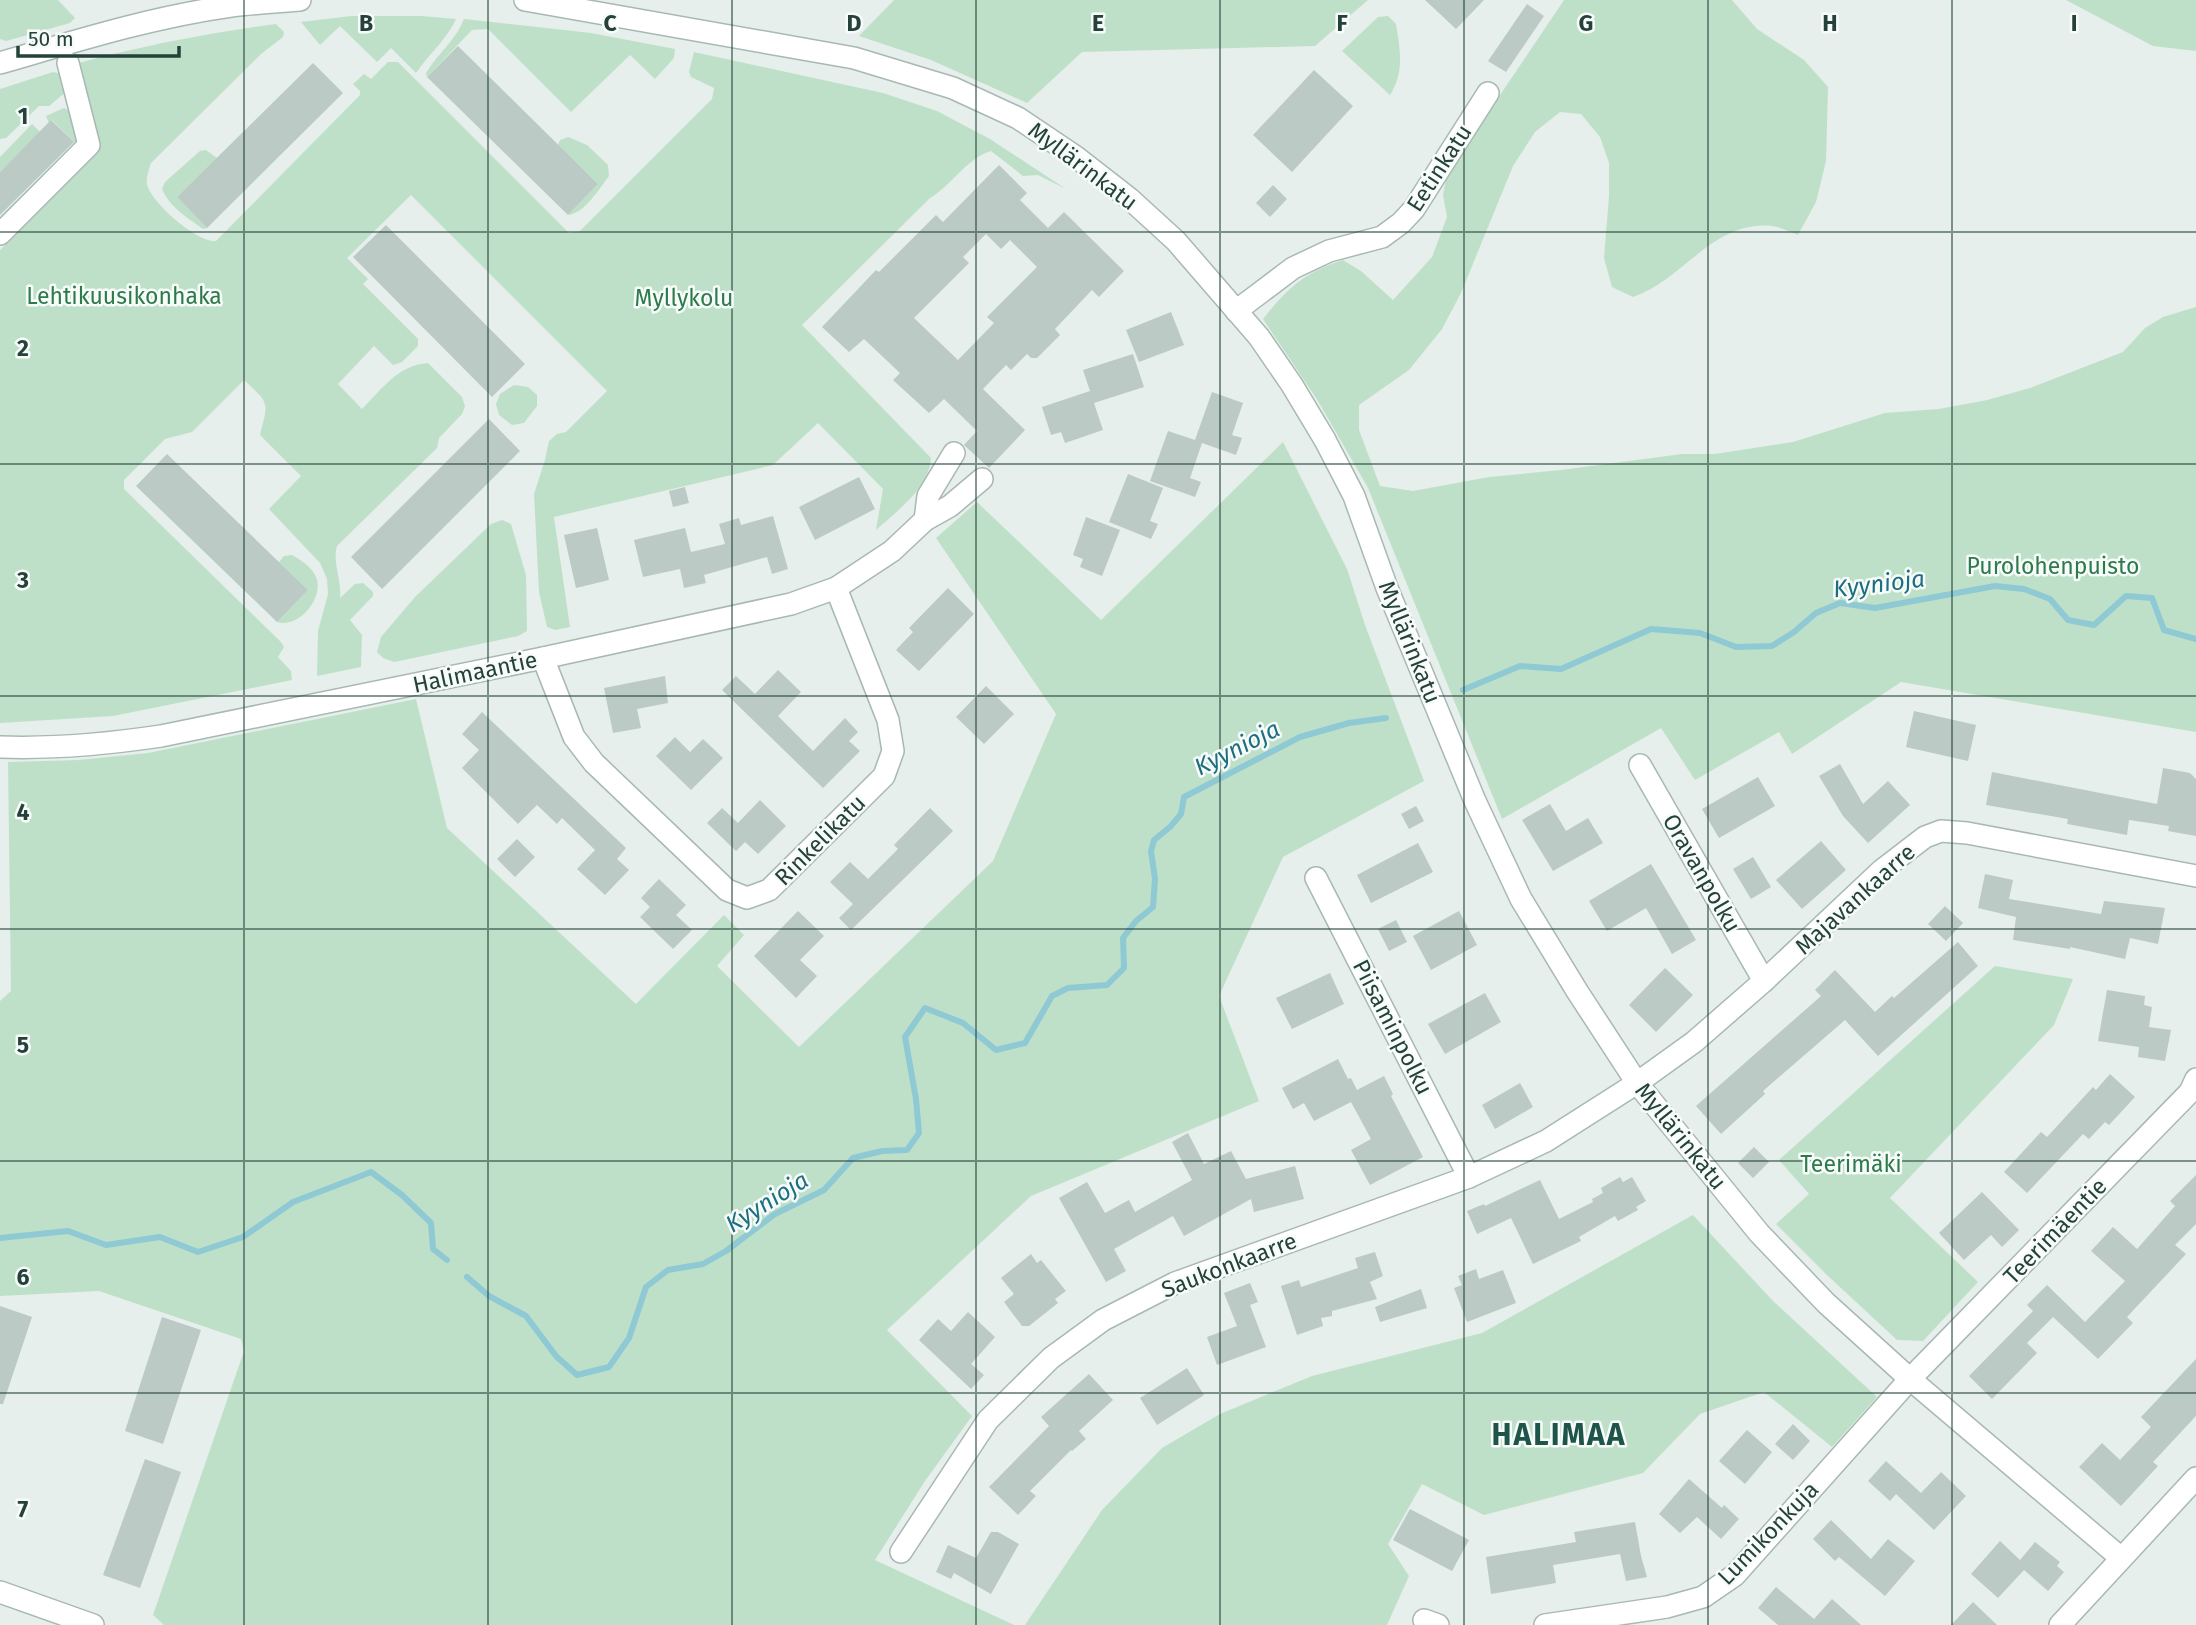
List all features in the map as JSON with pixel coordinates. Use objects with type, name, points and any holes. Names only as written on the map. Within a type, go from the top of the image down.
[{"type":"street","points":[[0,63],[157,20],[231,6],[300,0]]},
{"type":"street","name":"Myllärinkatu","points":[[525,0],[854,58],[953,88],[1018,118],[1076,157],[1176,241],[1258,337],[1292,385],[1325,440],[1354,496],[1387,587],[1470,789],[1521,899],[1577,992],[1637,1083],[1759,1233],[1826,1303],[1910,1379],[2121,1558]]},
{"type":"street","points":[[0,234],[89,145],[68,63]]},
{"type":"street","name":"Eetinkatu","points":[[1236,311],[1293,268],[1329,251],[1381,237],[1401,223],[1414,209],[1488,93]]},
{"type":"street","points":[[925,520],[928,496],[954,453]]},
{"type":"street","name":"Halimaantie","points":[[0,747],[98,745],[161,736],[791,604],[836,587],[892,551],[925,520],[950,506],[982,479]]},
{"type":"street","name":"Rinkelikatu","points":[[543,658],[574,737],[594,763],[727,890],[747,898],[769,890],[875,786],[884,776],[893,751],[888,720],[836,587]]},
{"type":"street","name":"Oravanpolku","points":[[1640,765],[1764,981]]},
{"type":"street","name":"Majavankaarre","points":[[1637,1083],[1694,1042],[1764,981],[1881,870],[1925,837],[1941,831],[1967,833],[2196,876]]},
{"type":"street","name":"Piisaminpolku","points":[[1316,878],[1469,1177]]},
{"type":"street","name":"Teerimäentie","points":[[1910,1379],[2190,1092],[2196,1079]]},
{"type":"street","name":"Saukonkaarre","points":[[901,1552],[988,1420],[1051,1358],[1103,1320],[1175,1283],[1469,1177],[1546,1140],[1637,1083]]},
{"type":"street","name":"Lumikonkuja","points":[[1545,1625],[1667,1607],[1703,1597],[1735,1575],[1910,1379]]},
{"type":"street","points":[[2060,1625],[2196,1478]]},
{"type":"street","points":[[0,1592],[93,1625]]},
{"type":"green space","points":[[0,0],[58,0],[75,18],[70,23],[6,41],[0,39]]},
{"type":"green space","points":[[894,0],[1368,0],[1315,46],[1082,52],[1027,103],[931,60],[859,36]]},
{"type":"green space","name":"Purolohenpuisto","points":[[1564,0],[1732,0],[1757,29],[1804,60],[1828,87],[1826,161],[1816,202],[1798,235],[1772,226],[1751,227],[1732,232],[1651,289],[1633,297],[1612,287],[1604,258],[1609,163],[1600,137],[1581,114],[1560,112],[1535,132],[1513,166],[1461,293],[1442,329],[1409,370],[1359,405],[1359,430],[1380,486],[1413,491],[1489,477],[1682,454],[1715,454],[1793,442],[1885,413],[1939,409],[1987,400],[2030,388],[2123,352],[2145,328],[2163,317],[2196,307],[2196,732],[1901,682],[1792,754],[1779,732],[1695,780],[1661,728],[1502,819],[1368,488],[1318,401],[1263,319],[1297,283],[1317,270],[1343,260],[1361,271],[1393,300],[1432,257],[1447,217],[1443,195],[1447,174]]},
{"type":"green space","points":[[2066,0],[2196,0],[2196,51],[2153,46]]},
{"type":"green space","points":[[351,16],[456,19],[416,73],[391,48],[377,62],[340,26],[320,45],[301,22]]},
{"type":"green space","points":[[1388,16],[1396,24],[1400,60],[1398,78],[1390,95],[1342,51],[1378,17]]},
{"type":"green space","points":[[464,19],[591,33],[675,49],[674,58],[655,79],[630,55],[571,112],[488,29],[472,30],[427,77],[426,73]]},
{"type":"green space","points":[[276,24],[284,32],[283,37],[261,54],[149,168],[147,184],[157,201],[187,229],[208,240],[216,241],[360,95],[360,91],[353,84],[364,74],[371,79],[388,62],[398,62],[569,233],[580,231],[712,99],[714,88],[691,77],[689,72],[694,52],[883,93],[937,111],[990,139],[1066,189],[1038,175],[1023,176],[991,151],[982,154],[930,198],[802,325],[931,458],[925,479],[918,489],[876,530],[883,489],[818,423],[773,465],[554,517],[570,627],[555,630],[547,627],[539,592],[534,494],[549,441],[557,434],[566,432],[607,391],[411,195],[347,258],[368,279],[363,284],[418,339],[418,346],[402,362],[393,365],[374,346],[338,384],[362,409],[399,373],[428,363],[462,397],[465,406],[462,414],[439,438],[437,448],[337,546],[340,598],[355,584],[363,583],[373,592],[373,596],[350,620],[362,635],[361,667],[317,676],[318,631],[328,594],[327,579],[320,563],[269,509],[301,476],[260,435],[265,403],[244,380],[192,432],[165,439],[124,480],[124,489],[281,642],[284,647],[278,657],[291,671],[292,680],[113,716],[0,723],[0,250],[94,155],[97,147],[75,64],[175,41]]},
{"type":"green space","points":[[53,72],[62,74],[67,91],[49,106],[39,106],[6,138],[0,139],[0,89]]},
{"type":"green space","points":[[64,108],[71,112],[79,147],[52,120],[49,123],[46,116]]},
{"type":"green space","points":[[32,124],[40,132],[0,172],[0,157]]},
{"type":"green space","points":[[568,137],[587,145],[608,165],[609,176],[586,205],[568,215],[598,184],[558,145],[560,140]]},
{"type":"green space","points":[[206,150],[217,158],[177,197],[207,228],[203,229],[175,207],[162,189],[165,182],[200,151]]},
{"type":"green space","points":[[514,385],[528,387],[537,395],[537,406],[524,423],[512,425],[499,415],[496,404],[500,394]]},
{"type":"green space","points":[[1283,442],[1347,569],[1365,625],[1424,781],[1283,857],[1219,996],[1259,1101],[1031,1196],[887,1330],[972,1416],[925,1481],[875,1560],[1014,1625],[164,1625],[153,1615],[244,1351],[241,1339],[99,1291],[0,1296],[0,1001],[11,991],[8,762],[78,760],[148,753],[416,699],[447,828],[636,1004],[724,915],[744,935],[717,966],[799,1047],[993,861],[1056,714],[936,538],[977,502],[1101,620]]},
{"type":"green space","points":[[502,520],[511,524],[526,575],[527,631],[518,636],[394,662],[383,658],[377,652],[381,637],[415,597],[491,524]]},
{"type":"green space","points":[[292,555],[314,573],[318,585],[317,594],[308,610],[301,616],[285,623],[277,622],[308,590],[279,562],[284,556]]},
{"type":"green space","name":"Teerimäki","points":[[1995,966],[2073,979],[2054,1025],[1890,1198],[1978,1282],[1923,1341],[1897,1340],[1776,1224],[1809,1194],[1779,1160]]},
{"type":"green space","points":[[1693,1215],[1773,1301],[1877,1397],[1832,1447],[1764,1392],[1700,1414],[1643,1473],[1484,1515],[1422,1484],[1388,1544],[1409,1576],[1387,1625],[1025,1625],[1102,1510],[1162,1448],[1220,1414],[1312,1376],[1482,1333]]},
{"type":"building","points":[[1425,0],[1484,0],[1456,29]]},
{"type":"building","points":[[1527,4],[1544,16],[1506,72],[1488,61]]},
{"type":"building","points":[[458,46],[598,184],[568,215],[427,77]]},
{"type":"building","points":[[313,63],[343,93],[207,228],[177,197]]},
{"type":"building","points":[[1314,70],[1353,106],[1292,172],[1253,135]]},
{"type":"building","points":[[51,120],[74,142],[0,215],[0,172]]},
{"type":"building","points":[[999,165],[1027,193],[1020,200],[1048,228],[1064,212],[1124,271],[1099,297],[1092,290],[1055,329],[1060,335],[1037,358],[1031,358],[1027,354],[1011,370],[1006,365],[983,389],[1025,430],[989,468],[964,445],[977,431],[944,399],[929,413],[893,380],[900,373],[864,339],[849,352],[822,327],[876,270],[879,272],[936,215],[943,222]],"holes":[[[986,234],[1001,249],[1010,240],[1037,267],[987,317],[994,323],[958,360],[914,318],[969,263],[963,257]]]},
{"type":"building","points":[[1273,185],[1287,199],[1270,217],[1256,203]]},
{"type":"building","points":[[386,225],[525,364],[492,397],[353,257]]},
{"type":"building","points":[[1171,312],[1184,345],[1139,362],[1126,330]]},
{"type":"building","points":[[1133,354],[1144,387],[1094,403],[1103,430],[1065,443],[1061,432],[1051,435],[1042,407],[1090,391],[1083,370]]},
{"type":"building","points":[[1212,392],[1243,403],[1232,435],[1242,438],[1236,455],[1202,443],[1190,478],[1201,482],[1195,497],[1150,481],[1168,431],[1195,440]]},
{"type":"building","points":[[489,419],[520,451],[382,589],[351,557]]},
{"type":"building","points":[[167,454],[308,590],[277,622],[136,486]]},
{"type":"building","points":[[1128,474],[1163,488],[1150,521],[1158,524],[1151,539],[1109,522]]},
{"type":"building","points":[[859,477],[875,509],[815,540],[799,507]]},
{"type":"building","points":[[685,487],[689,503],[673,507],[669,491]]},
{"type":"building","points":[[773,516],[788,569],[772,574],[767,557],[704,575],[706,583],[684,588],[680,569],[643,577],[634,540],[685,528],[691,552],[725,544],[719,524],[739,518],[741,525]]},
{"type":"building","points":[[1086,517],[1120,530],[1102,576],[1080,567],[1083,559],[1073,555]]},
{"type":"building","points":[[597,528],[609,580],[576,588],[564,535]]},
{"type":"building","points":[[948,588],[974,614],[919,671],[896,650],[913,632],[909,628]]},
{"type":"building","points":[[778,670],[801,692],[778,716],[813,751],[845,718],[858,732],[849,741],[860,751],[823,788],[722,690],[736,676],[755,694]]},
{"type":"building","points":[[665,676],[668,703],[637,709],[641,728],[613,733],[604,688]]},
{"type":"building","points":[[986,686],[1014,714],[984,744],[956,717]]},
{"type":"building","points":[[1914,711],[1976,725],[1968,761],[1906,747]]},
{"type":"building","points":[[482,712],[626,848],[617,859],[629,870],[605,895],[577,869],[595,850],[562,818],[557,824],[537,805],[518,824],[462,768],[479,750],[462,734]]},
{"type":"building","points":[[675,737],[690,752],[703,739],[723,758],[691,790],[656,756]]},
{"type":"building","points":[[1840,764],[1863,804],[1888,781],[1910,805],[1868,843],[1843,816],[1819,776]]},
{"type":"building","points":[[2163,768],[2190,773],[2196,779],[2196,836],[2168,831],[2169,826],[2129,820],[2127,835],[2067,824],[2068,819],[1986,805],[1992,772],[2157,804]]},
{"type":"building","points":[[1758,777],[1775,806],[1719,838],[1702,809]]},
{"type":"building","points":[[760,800],[786,826],[758,854],[745,842],[736,851],[707,823],[722,808],[738,823]]},
{"type":"building","points":[[1550,804],[1566,831],[1588,818],[1603,843],[1553,871],[1522,820]]},
{"type":"building","points":[[1416,806],[1424,821],[1409,829],[1401,814]]},
{"type":"building","points":[[930,808],[953,831],[851,930],[839,918],[853,904],[830,882],[850,862],[868,879],[898,849],[894,845]]},
{"type":"building","points":[[517,839],[535,857],[515,877],[497,859]]},
{"type":"building","points":[[1821,841],[1846,870],[1802,909],[1776,880]]},
{"type":"building","points":[[1418,843],[1433,872],[1371,903],[1357,875]]},
{"type":"building","points":[[1753,857],[1771,887],[1751,899],[1733,869]]},
{"type":"building","points":[[1651,864],[1696,940],[1672,954],[1646,908],[1607,931],[1589,901]]},
{"type":"building","points":[[1985,874],[2013,880],[2009,899],[2101,914],[2104,901],[2165,908],[2158,944],[2130,938],[2125,959],[2070,947],[2013,940],[2016,917],[1978,908]]},
{"type":"building","points":[[659,879],[686,905],[676,915],[692,930],[673,949],[640,917],[650,907],[641,898]]},
{"type":"building","points":[[1945,906],[1963,923],[1946,941],[1928,924]]},
{"type":"building","points":[[798,911],[824,936],[800,960],[817,976],[796,998],[754,956]]},
{"type":"building","points":[[1459,911],[1477,945],[1431,970],[1413,936]]},
{"type":"building","points":[[1396,920],[1407,942],[1389,951],[1378,929]]},
{"type":"building","points":[[1958,942],[1978,966],[1878,1056],[1845,1020],[1763,1091],[1765,1094],[1721,1134],[1696,1106],[1821,996],[1815,990],[1835,970],[1875,1012]]},
{"type":"building","points":[[1665,968],[1693,995],[1656,1032],[1629,1005]]},
{"type":"building","points":[[1330,973],[1344,1004],[1292,1029],[1276,998]]},
{"type":"building","points":[[2107,990],[2145,996],[2144,1005],[2152,1007],[2149,1027],[2171,1030],[2165,1061],[2138,1057],[2139,1047],[2098,1041]]},
{"type":"building","points":[[1485,993],[1501,1022],[1445,1054],[1428,1024]]},
{"type":"building","points":[[1338,1059],[1357,1090],[1384,1076],[1393,1094],[1391,1096],[1423,1157],[1370,1185],[1351,1150],[1371,1139],[1351,1102],[1314,1121],[1304,1103],[1293,1109],[1282,1088]]},
{"type":"building","points":[[2110,1074],[2135,1097],[2109,1125],[2105,1122],[2089,1139],[2083,1134],[2027,1193],[2004,1172],[2041,1132],[2047,1137],[2093,1087],[2096,1090]]},
{"type":"building","points":[[1520,1083],[1533,1107],[1495,1129],[1482,1105]]},
{"type":"building","points":[[1188,1133],[1204,1164],[1231,1151],[1246,1179],[1295,1166],[1304,1199],[1254,1212],[1251,1199],[1184,1236],[1173,1216],[1114,1249],[1126,1271],[1106,1282],[1059,1198],[1087,1182],[1105,1213],[1129,1200],[1135,1212],[1192,1180],[1172,1142]]},
{"type":"building","points":[[1754,1147],[1769,1162],[1753,1178],[1738,1163]]},
{"type":"building","points":[[2196,1175],[2196,1224],[2175,1245],[2186,1254],[2127,1317],[2133,1323],[2098,1359],[2053,1317],[2027,1343],[2037,1353],[1992,1399],[1969,1376],[2033,1311],[2027,1305],[2047,1285],[2085,1322],[2125,1281],[2091,1251],[2113,1227],[2137,1249],[2175,1206],[2170,1201]]},
{"type":"building","points":[[1620,1177],[1623,1182],[1632,1177],[1646,1201],[1636,1207],[1638,1210],[1618,1221],[1615,1216],[1579,1237],[1581,1241],[1533,1264],[1511,1218],[1477,1234],[1467,1211],[1484,1204],[1485,1206],[1540,1180],[1559,1219],[1593,1202],[1592,1199],[1603,1193],[1601,1188]]},
{"type":"building","points":[[1982,1192],[2019,1230],[2002,1247],[1991,1235],[1964,1260],[1939,1233]]},
{"type":"building","points":[[1375,1252],[1383,1276],[1370,1282],[1377,1299],[1332,1311],[1332,1316],[1321,1318],[1323,1326],[1297,1335],[1281,1286],[1299,1280],[1301,1287],[1358,1268],[1355,1258]]},
{"type":"building","points":[[1031,1254],[1037,1263],[1041,1260],[1066,1291],[1055,1299],[1058,1303],[1029,1326],[1022,1326],[1004,1302],[1014,1294],[1001,1278]]},
{"type":"building","points":[[1476,1269],[1479,1279],[1503,1270],[1516,1303],[1467,1322],[1454,1288],[1462,1285],[1458,1276]]},
{"type":"building","points":[[1250,1283],[1258,1302],[1250,1305],[1266,1347],[1217,1365],[1207,1337],[1237,1326],[1224,1293]]},
{"type":"building","points":[[1421,1289],[1427,1308],[1380,1322],[1375,1307]]},
{"type":"building","points":[[0,1306],[32,1317],[3,1404],[0,1404]]},
{"type":"building","points":[[968,1312],[995,1337],[971,1364],[984,1375],[971,1389],[919,1340],[938,1319],[951,1331]]},
{"type":"building","points":[[162,1317],[201,1330],[163,1444],[125,1431]]},
{"type":"building","points":[[2196,1359],[2196,1416],[2153,1462],[2158,1466],[2121,1506],[2079,1467],[2102,1443],[2120,1460],[2151,1427],[2141,1417]]},
{"type":"building","points":[[1187,1368],[1204,1395],[1157,1425],[1140,1398]]},
{"type":"building","points":[[1089,1374],[1113,1400],[1079,1431],[1086,1439],[1071,1450],[1030,1491],[1036,1496],[1018,1515],[989,1487],[1049,1426],[1041,1417]]},
{"type":"building","points":[[1793,1424],[1810,1441],[1793,1460],[1775,1444]]},
{"type":"building","points":[[1747,1430],[1772,1452],[1745,1484],[1719,1461]]},
{"type":"building","points":[[145,1459],[181,1472],[140,1588],[103,1575]]},
{"type":"building","points":[[1886,1461],[1921,1493],[1941,1472],[1966,1496],[1934,1530],[1896,1494],[1890,1501],[1868,1481]]},
{"type":"building","points":[[1689,1479],[1739,1519],[1721,1539],[1697,1517],[1680,1533],[1659,1514]]},
{"type":"building","points":[[1410,1509],[1469,1540],[1452,1571],[1393,1540]]},
{"type":"building","points":[[1831,1520],[1871,1559],[1888,1539],[1915,1561],[1885,1596],[1839,1557],[1835,1561],[1813,1539]]},
{"type":"building","points":[[1635,1522],[1647,1577],[1626,1581],[1620,1554],[1553,1565],[1556,1583],[1491,1594],[1486,1557],[1576,1542],[1574,1532]]},
{"type":"building","points":[[991,1532],[998,1532],[1019,1544],[991,1594],[954,1573],[951,1579],[936,1572],[948,1545],[976,1558]]},
{"type":"building","points":[[2000,1541],[2020,1560],[2035,1542],[2060,1562],[2057,1566],[2064,1572],[2048,1591],[2024,1570],[1998,1598],[1971,1574]]},
{"type":"building","points":[[1776,1587],[1814,1619],[1832,1599],[1861,1625],[1778,1625],[1758,1608]]},
{"type":"building","points":[[1973,1602],[1997,1625],[1951,1625]]},
{"type":"waterway","name":"Kyynioja","points":[[1463,690],[1520,666],[1561,669],[1651,629],[1700,633],[1736,647],[1772,646],[1816,613],[1840,603],[1875,608],[1995,586],[2024,589],[2050,599],[2068,620],[2094,625],[2126,596],[2152,598],[2164,630],[2196,639]]},
{"type":"waterway","name":"Kyynioja","points":[[467,1277],[489,1296],[526,1316],[556,1356],[577,1375],[609,1367],[629,1338],[646,1287],[668,1270],[703,1264],[726,1251],[775,1214],[824,1190],[853,1158],[882,1151],[907,1150],[919,1133],[905,1037],[925,1008],[963,1023],[996,1050],[1025,1043],[1052,996],[1068,988],[1107,985],[1124,968],[1123,938],[1136,921],[1153,907],[1155,879],[1151,851],[1154,840],[1181,814],[1184,797],[1300,737],[1349,723],[1386,718]]},
{"type":"waterway","name":"Kyynioja","points":[[0,1238],[68,1231],[106,1245],[160,1237],[198,1252],[243,1237],[293,1202],[371,1172],[402,1195],[431,1223],[433,1249],[447,1260]]},
{"type":"district","name":"HALIMAA","points":[[1559,1435]]},
{"type":"park label","name":"Lehtikuusikonhaka","points":[[124,296]]},
{"type":"park label","name":"Myllykolu","points":[[684,298]]}]
